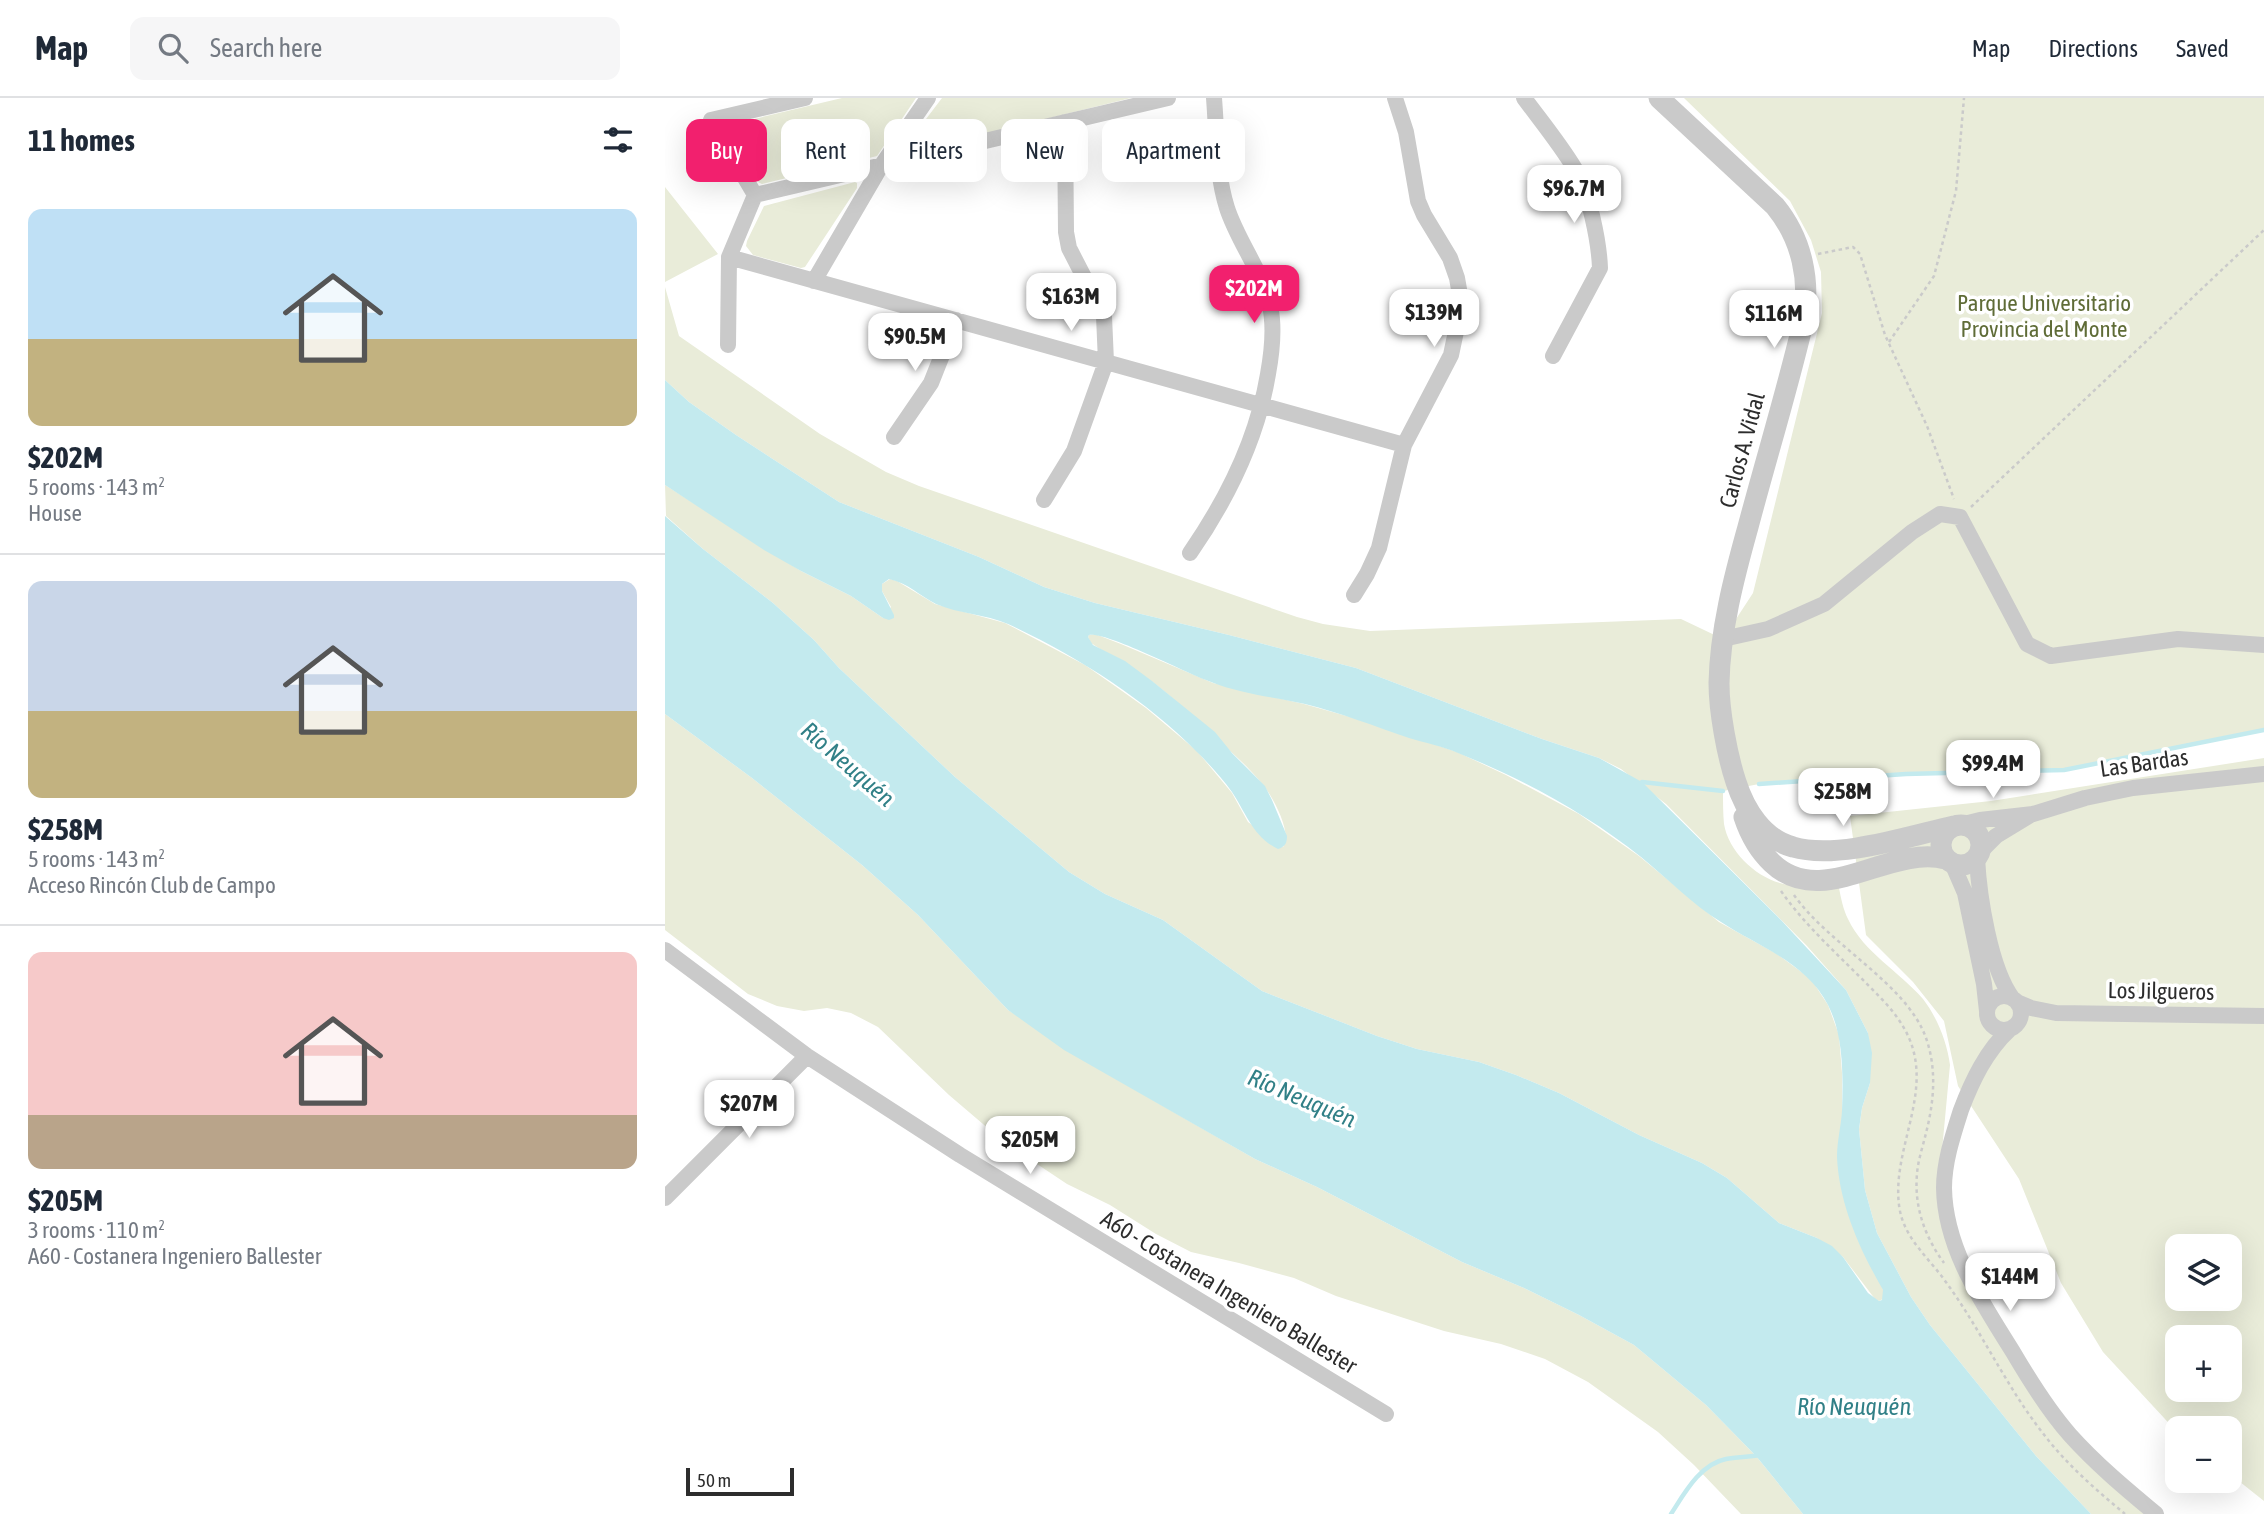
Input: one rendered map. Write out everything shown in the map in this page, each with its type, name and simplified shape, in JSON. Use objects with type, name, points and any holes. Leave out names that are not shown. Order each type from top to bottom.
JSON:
[{"type":"street","points":[[754,195],[711,120],[805,98]]},
{"type":"street","points":[[814,281],[881,166],[928,98]]},
{"type":"street","points":[[1078,119],[1168,98]]},
{"type":"street","points":[[1190,553],[1229,491],[1247,450],[1263,406],[1271,359],[1270,305],[1228,211],[1219,178],[1214,98]]},
{"type":"street","points":[[1354,595],[1379,548],[1404,445],[1451,355],[1457,334],[1460,295],[1457,278],[1450,258],[1418,201],[1406,132],[1395,98]]},
{"type":"street","points":[[1524,98],[1576,170],[1584,188],[1600,254],[1600,268],[1553,356]]},
{"type":"street","name":"Carlos A. Vidal","points":[[1659,98],[1769,199],[1792,230],[1801,256],[1806,295],[1803,323],[1737,568],[1723,639],[1720,695],[1738,788]]},
{"type":"street","points":[[754,195],[1001,137]]},
{"type":"street","points":[[1044,500],[1075,451],[1105,362],[1104,316],[1069,248],[1066,232],[1066,182]]},
{"type":"street","points":[[728,345],[729,257],[754,195]]},
{"type":"street","points":[[729,257],[1404,445]]},
{"type":"street","points":[[894,437],[931,383],[955,320]]},
{"type":"street","points":[[1723,639],[1768,629],[1824,604],[1912,532],[1940,514],[1960,517],[2027,644],[2051,656],[2178,639],[2264,645]]},
{"type":"street","name":"Las Bardas","points":[[1957,825],[2033,814],[2085,798],[2133,788],[2264,774]]},
{"type":"street","points":[[1738,788],[1748,810],[1765,831],[1787,845],[1805,850],[1849,849],[1957,825],[1973,828],[1977,832],[1981,838],[1978,855],[1980,894],[1997,971],[2021,1011],[2021,1017],[1995,1044],[1976,1075]]},
{"type":"street","name":"Las Bardas","points":[[1738,788],[1744,817],[1756,844],[1778,868],[1798,878],[1819,880],[1912,857],[1927,856],[1965,865],[1996,836],[2033,814]]},
{"type":"street","points":[[1957,825],[1948,829],[1942,840],[1943,853],[1965,892],[1988,1016],[1997,1029],[2013,1028]]},
{"type":"street","name":"A60 - Costanera Ingeniero Ballester","points":[[665,950],[807,1056],[995,1176],[1386,1414]]},
{"type":"street","points":[[2015,1000],[2002,996],[1992,1001],[1986,1041],[1976,1075],[1955,1127],[1945,1169],[1944,1188],[1951,1231],[1979,1298],[2036,1391],[2085,1452],[2156,1514]]},
{"type":"street","name":"Los Jilgueros","points":[[2015,1000],[2056,1013],[2264,1016]]},
{"type":"street","name":"Los Jilgueros","points":[[2013,1028],[2037,1017],[2056,1013]]},
{"type":"street","points":[[665,1198],[807,1056]]},
{"type":"path","points":[[1889,342],[1934,275],[1956,191],[1964,98]]},
{"type":"path","points":[[1801,256],[1853,247],[1860,254],[1889,342],[1927,426],[1960,517],[2264,230]]},
{"type":"green space","points":[[842,98],[916,98],[902,119],[884,119],[884,146],[877,156],[870,158],[870,119],[781,119],[781,179],[762,184],[758,182],[767,182],[767,119],[754,119]]},
{"type":"green space","points":[[942,98],[1131,98],[1045,119],[1001,119],[1001,130],[987,133],[987,119],[926,119]]},
{"type":"green space","name":"Parque Universitario Provincia del Monte","points":[[1684,98],[2264,98],[2264,730],[2064,770],[1906,774],[1759,784],[1723,791],[1727,835],[1732,846],[1747,864],[1767,878],[1789,885],[1839,888],[1848,919],[1863,942],[1914,989],[1933,1014],[1944,1039],[1950,1065],[1938,1193],[2025,1385],[2144,1514],[2091,1514],[2036,1456],[1930,1325],[1911,1297],[1877,1233],[1865,1190],[1859,1129],[1870,1083],[1868,1033],[1846,990],[1807,946],[1666,804],[1621,769],[1599,758],[1356,668],[1095,603],[1044,587],[979,557],[839,502],[736,435],[689,402],[665,380],[665,287],[679,336],[820,434],[886,472],[919,486],[1297,617],[1370,631],[1681,619],[1723,639],[1753,593],[1822,313],[1821,272],[1811,240],[1790,201]]},
{"type":"green space","points":[[857,183],[857,188],[805,267],[801,268],[753,255],[746,246],[764,206]]},
{"type":"green space","points":[[665,187],[718,254],[665,282]]},
{"type":"green space","points":[[665,485],[801,571],[851,596],[883,618],[891,607],[882,591],[882,584],[890,579],[935,604],[1005,623],[1085,665],[1146,708],[1197,751],[1232,793],[1248,822],[1283,847],[1286,834],[1281,816],[1252,772],[1169,696],[1091,643],[1089,635],[1095,634],[1121,644],[1213,683],[1368,722],[1457,752],[1579,814],[1639,856],[1719,922],[1777,954],[1811,979],[1828,1005],[1839,1035],[1842,1112],[1883,1299],[1875,1299],[1843,1257],[1817,1238],[1779,1223],[1727,1178],[1702,1163],[1639,1135],[1559,1093],[1516,1075],[1479,1062],[1417,1049],[1377,1036],[1262,991],[1163,920],[1105,894],[1069,872],[955,777],[773,603],[703,549],[666,516]]},
{"type":"green space","points":[[665,714],[752,778],[862,865],[918,915],[1008,1010],[1132,1088],[1255,1159],[1317,1187],[1462,1262],[1524,1288],[1634,1345],[1706,1405],[1756,1456],[1803,1514],[1741,1514],[1658,1432],[1588,1382],[1545,1359],[1501,1344],[1444,1331],[1336,1296],[1294,1278],[1191,1252],[1110,1205],[1067,1184],[1031,1160],[949,1095],[878,1027],[851,1013],[827,1008],[804,1011],[777,1006],[748,994],[665,930]]},
{"type":"green space","points":[[2264,758],[2264,1501],[2242,1484],[2242,1416],[2165,1416],[2165,1419],[2103,1352],[2061,1283],[2019,1179],[1958,1086],[1944,1021],[1913,982],[1866,935],[1850,816],[1991,801]]},
{"type":"water","name":"Río Neuquén","points":[[665,380],[689,402],[736,435],[839,502],[979,557],[1044,587],[1095,603],[1356,668],[1599,758],[1642,782],[1781,920],[1846,990],[1868,1033],[1872,1053],[1870,1083],[1859,1129],[1865,1190],[1877,1233],[1911,1297],[1930,1325],[2036,1456],[2091,1514],[1803,1514],[1756,1456],[1706,1405],[1634,1345],[1524,1288],[1462,1262],[1317,1187],[1255,1159],[1064,1050],[1008,1010],[918,915],[862,865],[752,778],[665,714],[665,516],[773,603],[955,777],[1069,872],[1105,894],[1163,920],[1262,991],[1377,1036],[1417,1049],[1479,1062],[1516,1075],[1559,1093],[1639,1135],[1702,1163],[1727,1178],[1779,1223],[1832,1246],[1868,1293],[1879,1301],[1882,1300],[1883,1290],[1866,1259],[1846,1209],[1839,1175],[1837,1151],[1842,1084],[1837,1030],[1819,990],[1794,966],[1690,900],[1641,857],[1599,826],[1506,774],[1452,751],[1332,711],[1222,686],[1113,640],[1089,635],[1093,645],[1125,661],[1215,732],[1265,786],[1287,836],[1285,844],[1278,849],[1262,838],[1224,782],[1177,733],[1132,696],[1084,664],[1008,624],[936,604],[902,583],[889,579],[882,584],[882,591],[894,618],[883,618],[851,596],[764,550],[665,485]]},
{"type":"waterway","points":[[1759,784],[1906,774],[2064,770],[2264,730]]},
{"type":"waterway","points":[[1642,782],[1723,791]]},
{"type":"waterway","points":[[1671,1514],[1694,1481],[1708,1467],[1726,1459],[1760,1455]]}]
